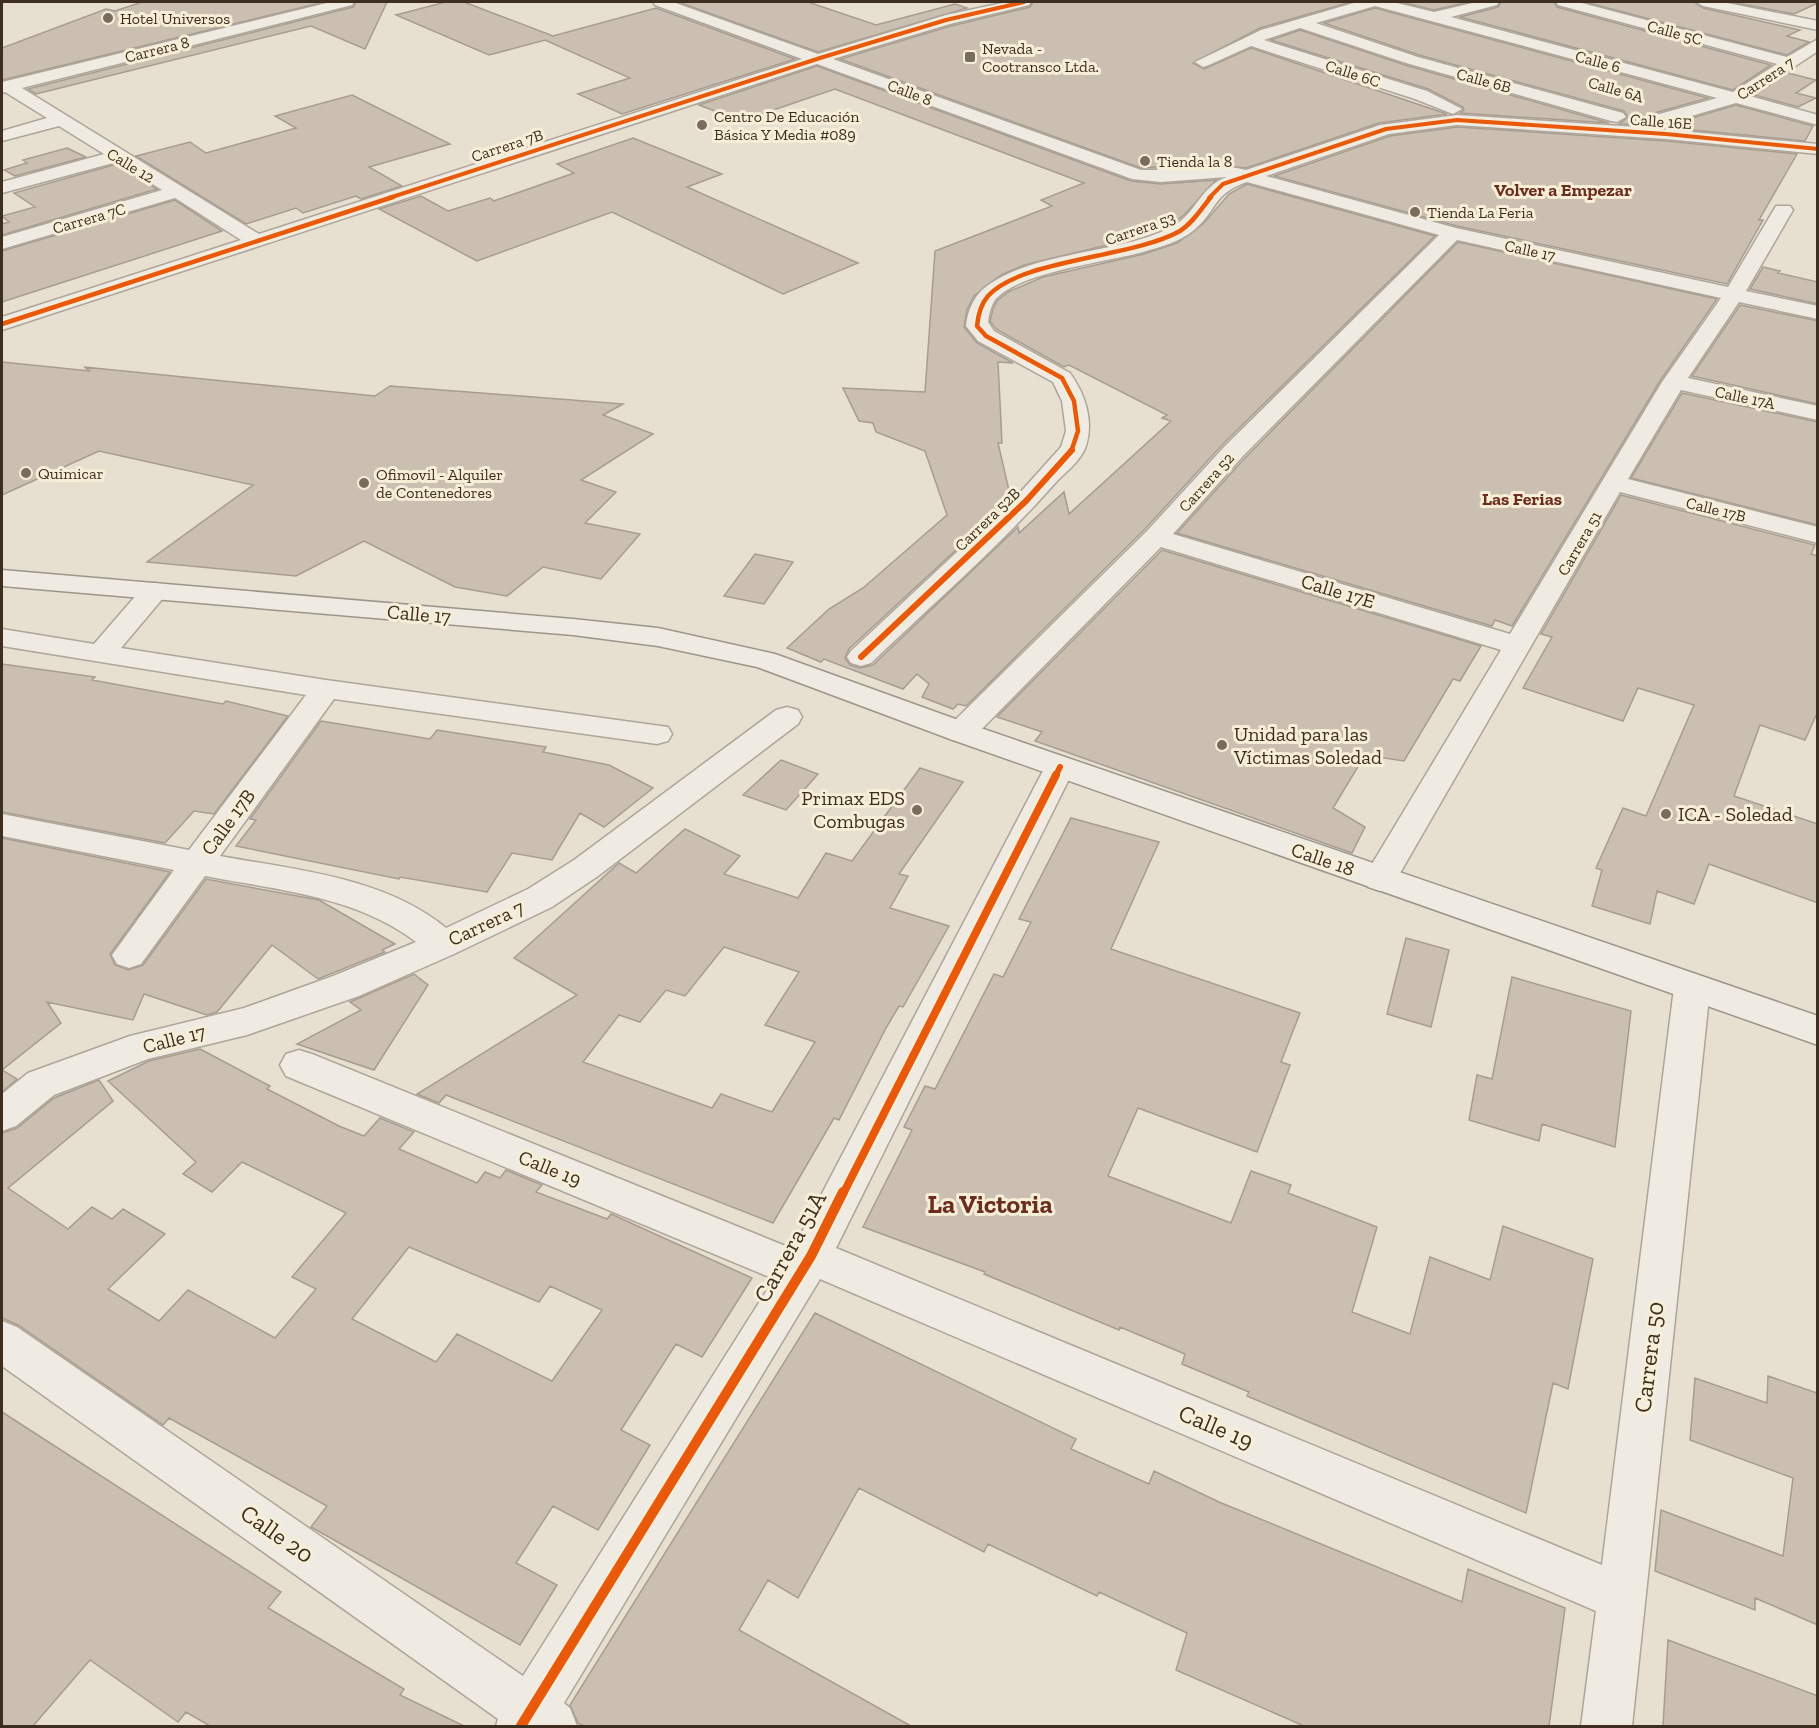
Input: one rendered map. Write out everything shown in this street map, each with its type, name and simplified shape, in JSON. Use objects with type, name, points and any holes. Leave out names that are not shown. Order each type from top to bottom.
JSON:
[{"type":"street","name":"Carrera 8","points":[[4,87],[347,2]]},
{"type":"street","name":"Calle 8","points":[[660,2],[1139,175],[1161,177],[1214,170],[1245,177]]},
{"type":"street","name":"Carrera 7B","points":[[2,324],[820,58],[946,20],[1024,2]]},
{"type":"street","points":[[1203,62],[1251,41],[1371,2]]},
{"type":"street","name":"Calle 6","points":[[1378,2],[1818,120]]},
{"type":"street","points":[[1434,17],[1492,2]]},
{"type":"street","name":"Calle 5C","points":[[1563,2],[1788,62]]},
{"type":"street","points":[[1703,2],[1818,26]]},
{"type":"street","name":"Calle 6B","points":[[1303,24],[1412,60],[1666,134]]},
{"type":"street","name":"Calle 6C","points":[[1251,41],[1421,95],[1437,103],[1461,99],[1497,83]]},
{"type":"street","name":"Carrera 7","points":[[1641,125],[1736,98],[1788,62],[1818,45]]},
{"type":"street","points":[[1549,62],[1571,54]]},
{"type":"street","points":[[1497,83],[1518,75]]},
{"type":"street","name":"Calle 12","points":[[4,87],[257,241]]},
{"type":"street","name":"Calle 6A","points":[[1660,102],[1693,112]]},
{"type":"street","points":[[2,136],[60,120]]},
{"type":"street","name":"Carrera 53","points":[[1062,378],[986,336],[977,326],[977,317],[989,294],[1016,280],[1063,264],[1130,250],[1178,232],[1191,224],[1213,192],[1223,184],[1386,129],[1457,120],[1518,123]]},
{"type":"street","name":"Calle 16E","points":[[1518,123],[1810,148]]},
{"type":"street","points":[[2,188],[117,156]]},
{"type":"street","name":"Calle 17","points":[[1245,177],[1454,233],[1818,313]]},
{"type":"street","name":"Carrera 7C","points":[[2,243],[176,192]]},
{"type":"street","name":"Carrera 51","points":[[1380,879],[1673,382],[1734,294],[1783,210]]},
{"type":"street","name":"Carrera 52","points":[[961,732],[1156,537],[1234,451],[1454,233]]},
{"type":"street","name":"Carrera 52B","points":[[861,657],[1026,501],[1073,448],[1078,431],[1075,409],[1062,378]]},
{"type":"street","name":"Calle 17A","points":[[1673,382],[1818,413]]},
{"type":"street","name":"Calle 17B","points":[[1614,483],[1818,535]]},
{"type":"street","name":"Calle 17E","points":[[1156,537],[1519,646]]},
{"type":"street","name":"Calle 17","points":[[2,578],[573,627],[648,636],[765,660],[840,688]]},
{"type":"street","points":[[102,652],[155,591]]},
{"type":"street","points":[[2,638],[326,689],[657,734]]},
{"type":"street","name":"Calle 18","points":[[840,688],[1818,1031]]},
{"type":"street","name":"Calle 17B","points":[[129,955],[326,689]]},
{"type":"street","name":"Carrera 7","points":[[2,825],[343,891],[400,914],[442,945],[540,898],[586,868],[787,717]]},
{"type":"street","name":"Carrera 51A","points":[[534,1721],[806,1264],[1060,767]]},
{"type":"street","name":"Calle 17","points":[[2,1115],[40,1084],[143,1046],[247,1022],[346,986],[442,945]]},
{"type":"street","name":"Carrera 50","points":[[1607,1726],[1692,988]]},
{"type":"street","name":"Calle 19","points":[[300,1065],[806,1264],[1621,1597]]},
{"type":"street","name":"Calle 20","points":[[2,1341],[534,1721]]},
{"type":"building","points":[[142,2],[324,2],[2,80],[2,48],[106,9],[115,11]]},
{"type":"building","points":[[356,2],[387,2],[365,49],[311,26],[36,94],[28,89],[353,7]]},
{"type":"building","points":[[446,2],[464,2],[553,36],[656,8],[795,59],[622,114],[578,94],[630,78],[545,40],[489,55],[396,15]]},
{"type":"building","points":[[678,2],[808,2],[876,25],[955,4],[967,8],[818,52]]},
{"type":"building","points":[[1033,2],[1351,2],[1260,28],[1193,63],[1204,69],[1251,48],[1447,114],[1379,123],[1246,168],[1207,164],[1141,168],[840,59],[951,26],[1030,7]]},
{"type":"building","points":[[1400,2],[1469,2],[1434,10]]},
{"type":"building","points":[[1501,2],[1554,2],[1557,7],[1771,65],[1733,90],[1460,17],[1498,7]]},
{"type":"building","points":[[1585,2],[1694,2],[1703,8],[1800,30],[1787,36],[1809,42],[1787,55]]},
{"type":"building","points":[[1731,2],[1818,2],[1818,3],[1794,14]]},
{"type":"building","points":[[1375,8],[1708,98],[1637,118],[1633,124],[1619,124],[1628,117],[1624,111],[1419,55],[1324,23]]},
{"type":"building","points":[[1300,30],[1405,65],[1609,123],[1460,113],[1464,110],[1463,107],[1428,89],[1271,40]]},
{"type":"building","points":[[817,66],[1131,181],[1161,184],[1216,180],[1184,215],[1169,226],[1124,241],[1024,265],[1001,275],[974,296],[967,310],[964,327],[977,343],[1013,363],[998,362],[1002,443],[998,443],[1011,499],[849,649],[845,658],[850,665],[860,668],[873,665],[1018,527],[1019,533],[1064,492],[1069,514],[1171,421],[1162,418],[1167,415],[1069,365],[1064,367],[996,329],[990,321],[993,309],[997,301],[1008,292],[1043,277],[1144,254],[1177,243],[1203,224],[1229,194],[1247,184],[1435,236],[1223,444],[1145,529],[966,706],[958,704],[953,709],[922,697],[929,684],[917,674],[903,689],[824,659],[821,662],[787,648],[829,609],[863,588],[947,515],[925,451],[876,432],[873,423],[859,421],[843,388],[925,392],[935,251],[1052,206],[1041,200],[1084,183],[835,89],[741,121],[699,105]]},
{"type":"building","points":[[1788,73],[1816,80],[1796,93],[1816,98],[1798,107],[1755,95]]},
{"type":"building","points":[[352,95],[450,144],[369,167],[402,186],[361,199],[356,196],[303,213],[296,208],[246,224],[136,156],[190,142],[206,153],[296,128],[275,116]]},
{"type":"building","points":[[1736,105],[1813,126],[1805,141],[1662,127]]},
{"type":"building","points":[[1457,127],[1666,141],[1797,154],[1759,220],[1763,220],[1727,284],[1457,226],[1274,176],[1390,136]]},
{"type":"building","points":[[633,138],[722,174],[687,187],[858,263],[783,294],[612,212],[477,261],[379,209],[421,196],[448,211],[490,198],[494,201],[574,173],[557,164]]},
{"type":"building","points":[[67,148],[86,157],[15,176],[4,170],[27,163],[23,160]]},
{"type":"building","points":[[117,164],[157,189],[2,235],[2,224],[9,222],[2,216],[35,207],[14,193]]},
{"type":"building","points":[[175,200],[222,231],[2,302],[2,251]]},
{"type":"building","points":[[1458,242],[1717,299],[1660,381],[1512,626],[1495,620],[1492,626],[1177,533],[1245,458]]},
{"type":"building","points":[[1763,267],[1780,271],[1778,273],[1818,282],[1818,304],[1750,289]]},
{"type":"building","points":[[1740,305],[1818,321],[1818,404],[1692,376]]},
{"type":"building","points":[[2,362],[90,371],[84,367],[375,396],[390,386],[623,404],[603,415],[653,434],[581,480],[616,492],[585,523],[640,534],[601,579],[543,567],[507,596],[455,587],[364,541],[296,576],[147,562],[253,485],[99,451],[2,495]]},
{"type":"building","points":[[1682,393],[1818,422],[1818,525],[1631,478]]},
{"type":"building","points":[[1621,495],[1815,545],[1811,554],[1818,556],[1818,711],[1805,740],[1760,725],[1734,796],[1818,824],[1818,903],[1709,864],[1694,904],[1657,891],[1650,924],[1592,906],[1602,870],[1596,868],[1623,808],[1646,816],[1694,705],[1638,688],[1623,721],[1523,688],[1552,637],[1541,634]]},
{"type":"building","points":[[1162,550],[1481,646],[1460,681],[1453,679],[1404,761],[1365,755],[1333,808],[1365,827],[1352,853],[1035,741],[1042,732],[997,717]]},
{"type":"building","points":[[755,554],[793,562],[764,604],[724,596]]},
{"type":"building","points":[[2,664],[95,677],[92,680],[223,704],[226,701],[288,716],[214,814],[194,811],[165,843],[2,812]]},
{"type":"building","points":[[321,721],[430,739],[437,730],[546,747],[543,752],[609,765],[653,788],[604,827],[580,813],[552,860],[512,853],[487,892],[400,877],[399,879],[236,846],[256,820],[250,819]]},
{"type":"building","points":[[781,760],[818,774],[786,810],[743,795]]},
{"type":"building","points":[[920,768],[963,782],[899,874],[908,876],[890,908],[949,926],[903,1007],[899,1006],[886,1028],[839,1120],[834,1118],[773,1223],[446,1095],[439,1103],[417,1094],[577,995],[514,958],[619,863],[636,873],[685,829],[740,856],[724,874],[798,898],[826,853],[852,861]],"holes":[[[724,947],[799,972],[765,1025],[815,1042],[772,1112],[721,1094],[712,1108],[583,1062],[619,1015],[640,1022],[666,990],[685,996]]]},
{"type":"building","points":[[1071,818],[1159,842],[1111,949],[1300,1013],[1281,1062],[1290,1065],[1257,1152],[1138,1108],[1108,1176],[1231,1223],[1251,1171],[1291,1185],[1288,1193],[1377,1227],[1352,1312],[1410,1334],[1430,1257],[1490,1280],[1503,1226],[1593,1259],[1568,1389],[1553,1383],[1526,1513],[1247,1396],[1249,1392],[1182,1364],[1185,1354],[1120,1327],[1119,1330],[984,1274],[985,1272],[863,1227],[912,1130],[904,1127],[925,1086],[935,1089],[994,974],[1003,977],[1031,922],[1019,919]]},
{"type":"building","points":[[2,838],[170,872],[110,954],[115,965],[128,970],[143,965],[206,879],[319,900],[395,944],[382,950],[385,952],[318,979],[272,945],[217,1012],[207,1015],[144,994],[133,1020],[47,1002],[61,1023],[2,1070]]},
{"type":"building","points":[[1406,938],[1449,950],[1431,1027],[1387,1014]]},
{"type":"building","points":[[414,974],[428,985],[374,1070],[297,1044],[361,1010],[350,1002]]},
{"type":"building","points":[[1512,977],[1631,1011],[1615,1147],[1542,1124],[1539,1141],[1469,1120],[1477,1075],[1492,1079]]},
{"type":"building","points":[[200,1049],[270,1086],[267,1089],[339,1126],[364,1136],[380,1118],[414,1132],[399,1149],[477,1183],[485,1172],[500,1178],[506,1170],[542,1185],[536,1192],[607,1219],[611,1214],[752,1278],[702,1357],[676,1344],[621,1430],[650,1445],[598,1530],[553,1506],[516,1563],[557,1585],[520,1645],[311,1527],[327,1506],[169,1418],[163,1425],[18,1325],[2,1318],[2,1133],[17,1128],[54,1098],[99,1080],[113,1101],[8,1188],[68,1229],[92,1207],[112,1219],[123,1209],[165,1234],[108,1289],[159,1321],[188,1290],[275,1338],[316,1289],[292,1277],[346,1213],[242,1162],[212,1192],[183,1174],[196,1162],[108,1081],[149,1061]],"holes":[[[409,1247],[539,1302],[550,1286],[602,1310],[552,1381],[457,1334],[436,1362],[352,1319]]]},
{"type":"building","points":[[2,1070],[17,1079],[2,1092]]},
{"type":"building","points":[[815,1313],[1076,1439],[1071,1449],[1149,1484],[1154,1471],[1219,1502],[1462,1602],[1468,1569],[1565,1608],[1549,1726],[1304,1726],[1176,1670],[1187,1633],[1099,1592],[1097,1596],[988,1544],[984,1552],[859,1488],[798,1598],[768,1580],[739,1630],[911,1726],[584,1726],[578,1723],[570,1705]]},
{"type":"building","points":[[1768,1376],[1817,1393],[1818,1625],[1755,1598],[1755,1610],[1655,1571],[1661,1510],[1783,1556],[1793,1478],[1690,1440],[1695,1378],[1767,1403]]},
{"type":"building","points":[[2,1412],[281,1592],[268,1608],[404,1689],[400,1695],[464,1726],[210,1726],[186,1712],[178,1722],[90,1660],[33,1726],[2,1726]]},
{"type":"building","points":[[1668,1640],[1818,1696],[1818,1726],[1663,1726]]},
{"type":"cycle path","points":[[2,324],[820,58],[946,20],[1024,2]]},
{"type":"cycle path","points":[[861,657],[1026,501],[1073,449],[1078,431],[1074,401],[1062,378],[986,336],[977,326],[985,299],[1011,281],[1058,265],[1158,241],[1187,226],[1223,184],[1386,129],[1457,120],[1666,134],[1818,149]]},
{"type":"cycle path","points":[[521,1726],[811,1256],[1060,767]]},
{"type":"place","name":"Hotel Universos","points":[[108,18]]},
{"type":"place","name":"Nevada - Cootransco Ltda.","points":[[970,57]]},
{"type":"place","name":"Centro De Educación Básica Y Media #089","points":[[702,125]]},
{"type":"place","name":"Tienda la 8","points":[[1145,161]]},
{"type":"place","name":"Tienda La Feria","points":[[1415,212]]},
{"type":"place","name":"Quimicar","points":[[26,473]]},
{"type":"place","name":"Ofimovil - Alquiler de Contenedores","points":[[364,483]]},
{"type":"place","name":"Unidad para las Víctimas Soledad","points":[[1222,745]]},
{"type":"place","name":"Primax EDS Combugas","points":[[917,810]]},
{"type":"place","name":"ICA - Soledad","points":[[1666,814]]},
{"type":"district","name":"Volver a Empezar","points":[[1563,190]]},
{"type":"district","name":"Las Ferias","points":[[1522,499]]},
{"type":"district","name":"La Victoria","points":[[990,1204]]}]
